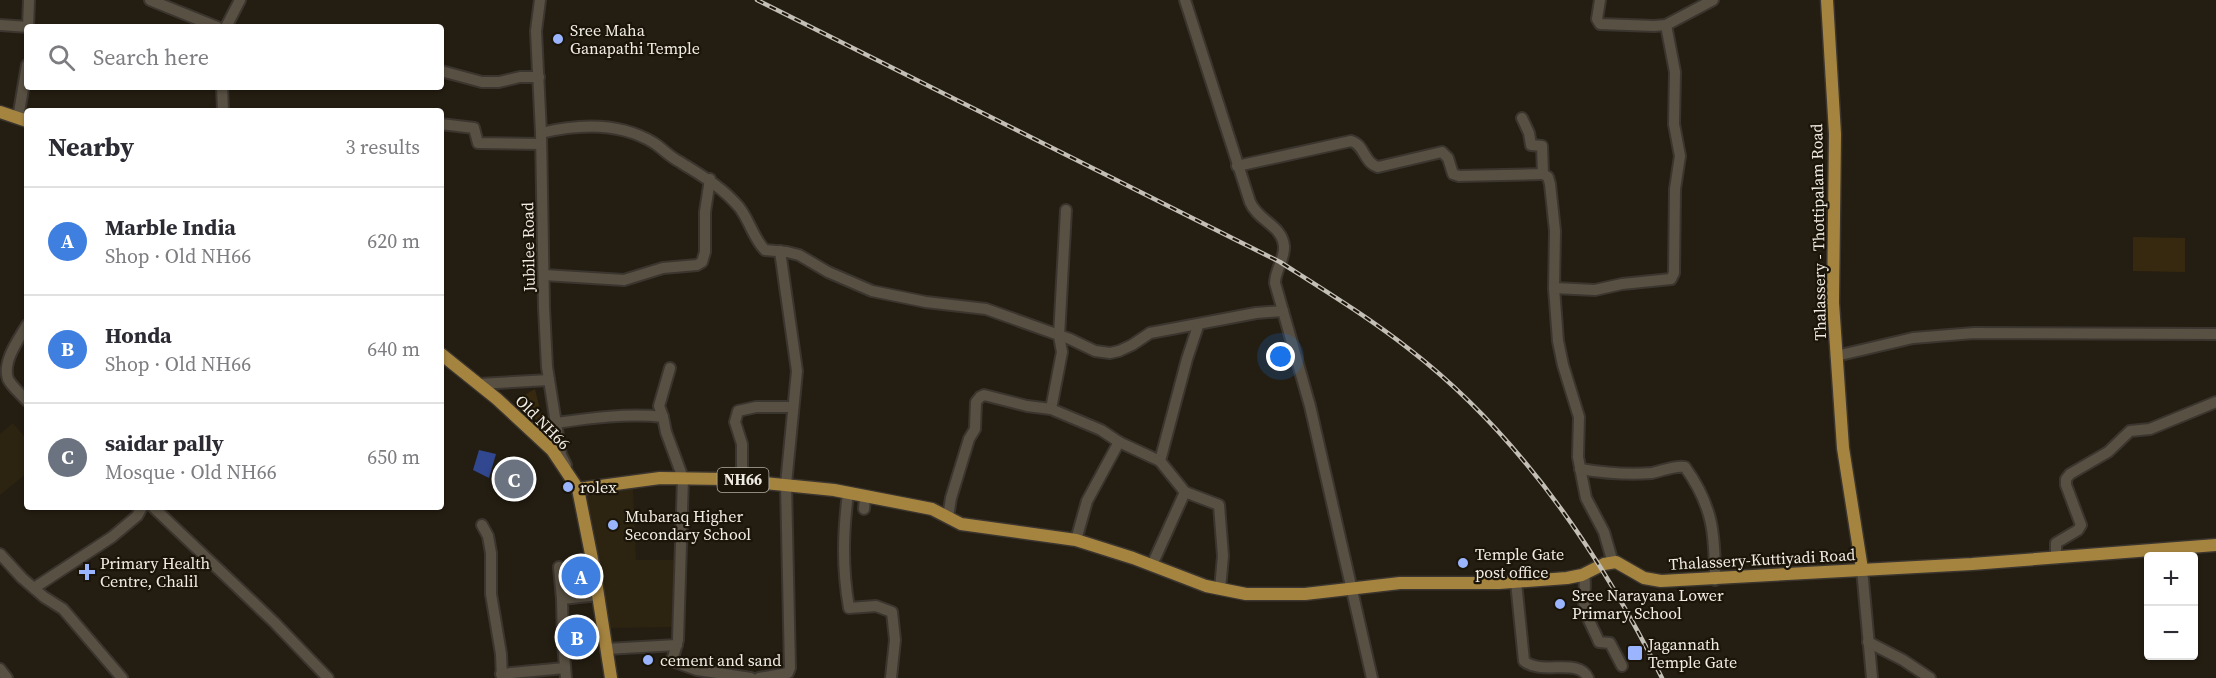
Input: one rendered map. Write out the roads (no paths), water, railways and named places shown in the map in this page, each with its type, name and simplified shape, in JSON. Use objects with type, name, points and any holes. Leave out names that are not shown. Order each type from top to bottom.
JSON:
[{"type":"main road","name":"Thalassery - Thottipalam Road","points":[[1827,0],[1834,134],[1833,303],[1836,356],[1843,448],[1862,569]]},
{"type":"main road","points":[[0,112],[22,119]]},
{"type":"main road","name":"Old NH66","points":[[444,356],[479,384],[552,450],[578,489],[598,595],[610,678]]},
{"type":"main road","name":"NH66","points":[[578,489],[660,478],[742,480],[848,493],[864,503],[932,509],[948,517]]},
{"type":"main road","points":[[948,517],[961,524],[1076,540],[1220,589],[1267,595],[1352,590],[1400,583],[1516,582],[1567,578],[1612,563]]},
{"type":"main road","name":"Thalassery-Kuttiyadi Road","points":[[1612,563],[1621,564],[1644,578],[1656,581],[1715,580],[2056,558],[2216,545]]},
{"type":"street","points":[[28,24],[29,0]]},
{"type":"street","points":[[150,0],[210,24]]},
{"type":"street","points":[[228,24],[240,0]]},
{"type":"street","name":"Jubilee Road","points":[[540,0],[536,31],[541,138],[544,308],[549,380],[561,455],[578,489]]},
{"type":"street","points":[[1185,0],[1252,208],[1262,220],[1280,232],[1284,249],[1275,275],[1275,283],[1310,406],[1372,678]]},
{"type":"street","points":[[1600,0],[1597,19],[1603,25],[1654,26],[1666,25],[1713,0]]},
{"type":"street","points":[[1554,288],[1595,290],[1622,284],[1671,279],[1674,273],[1675,189],[1680,156],[1674,124],[1675,72],[1666,25]]},
{"type":"street","points":[[0,26],[24,27]]},
{"type":"street","points":[[444,72],[482,82],[499,82],[520,76],[539,77]]},
{"type":"street","points":[[22,119],[25,90]]},
{"type":"street","points":[[222,90],[222,108]]},
{"type":"street","points":[[1522,117],[1531,145],[1542,146],[1543,174]]},
{"type":"street","points":[[444,124],[474,128],[478,143],[541,138],[568,127],[617,128],[636,134],[654,143],[678,162],[710,179],[725,191],[749,219],[760,245],[765,250],[799,255],[828,272],[872,291],[926,302],[986,309],[1095,351],[1110,352],[1126,348],[1150,333],[1256,314],[1283,312]]},
{"type":"street","points":[[1237,166],[1351,141],[1361,148],[1371,165],[1378,166],[1442,152],[1446,155],[1453,174],[1456,175],[1543,174],[1548,177],[1556,231],[1554,288],[1556,320],[1563,365],[1579,417],[1578,457],[1586,498],[1604,532],[1612,563]]},
{"type":"street","points":[[544,275],[624,280],[663,268],[697,265],[702,262],[705,252],[705,212],[710,179]]},
{"type":"street","points":[[1051,409],[1062,352],[1059,336],[1066,210]]},
{"type":"street","points":[[759,678],[788,673],[790,668],[786,484],[797,371],[780,251]]},
{"type":"street","points":[[1160,461],[1198,326]]},
{"type":"street","points":[[24,331],[9,359],[7,373],[13,385],[24,398]]},
{"type":"street","points":[[1836,356],[1913,339],[1974,333],[2216,334]]},
{"type":"street","points":[[670,368],[659,406],[683,478],[680,610],[677,645],[672,661],[697,670],[751,678]]},
{"type":"street","points":[[479,384],[549,380]]},
{"type":"street","points":[[948,517],[951,498],[969,439],[975,429],[976,402],[980,397],[984,395],[1027,406],[1051,409],[1101,430],[1119,442],[1160,461],[1185,492],[1219,505],[1223,556],[1220,589]]},
{"type":"street","points":[[2056,558],[2056,543],[2078,530],[2081,525],[2066,485],[2066,479],[2070,474],[2108,452],[2130,431],[2150,429],[2216,402]]},
{"type":"street","points":[[742,480],[742,444],[735,422],[738,411],[756,407],[793,407]]},
{"type":"street","points":[[556,423],[599,418],[663,417]]},
{"type":"street","points":[[1076,540],[1086,501],[1119,442]]},
{"type":"street","points":[[1580,469],[1630,474],[1685,467],[1705,502],[1712,521],[1715,580]]},
{"type":"street","points":[[1152,565],[1185,492]]},
{"type":"street","points":[[848,493],[844,526],[843,574],[849,608],[876,606],[892,612],[895,639],[891,678]]},
{"type":"street","points":[[34,588],[112,537],[137,516],[140,510]]},
{"type":"street","points":[[156,510],[274,622],[328,678]]},
{"type":"street","points":[[482,525],[491,553],[491,594],[501,654],[502,676],[565,673],[559,567]]},
{"type":"street","points":[[0,554],[22,578],[44,597],[63,609],[122,678]]},
{"type":"street","points":[[1862,569],[1872,678]]},
{"type":"street","points":[[1584,574],[1586,587],[1584,601],[1587,617],[1599,642],[1610,643],[1622,666]]},
{"type":"street","points":[[1516,582],[1524,661],[1532,667],[1578,668],[1586,672],[1588,678]]},
{"type":"street","points":[[562,599],[598,595]]},
{"type":"street","points":[[1868,642],[1904,660],[1930,678]]},
{"type":"street","points":[[606,649],[677,645]]},
{"type":"street","points":[[1528,664],[1530,678]]},
{"type":"street","points":[[0,669],[7,678]]},
{"type":"water","points":[[479,450],[496,454],[489,478],[473,470]]},
{"type":"railway","points":[[757,0],[1280,262],[1393,337],[1449,382],[1486,419],[1554,499],[1612,587],[1662,678]]},
{"type":"place","name":"Sree Maha Ganapathi Temple","points":[[558,39]]},
{"type":"place","name":"saidar pally","points":[[514,479]]},
{"type":"place","name":"rolex","points":[[568,487]]},
{"type":"place","name":"Mubaraq Higher Secondary School","points":[[613,525]]},
{"type":"place","name":"Temple Gate post office","points":[[1463,563]]},
{"type":"place","name":"Primary Health Centre, Chalil","points":[[87,572]]},
{"type":"place","name":"Marble India","points":[[581,576]]},
{"type":"place","name":"Sree Narayana Lower Primary School","points":[[1560,604]]},
{"type":"place","name":"Honda","points":[[577,637]]},
{"type":"place","name":"Jagannath Temple Gate","points":[[1635,653]]},
{"type":"place","name":"cement and sand","points":[[648,660]]}]
